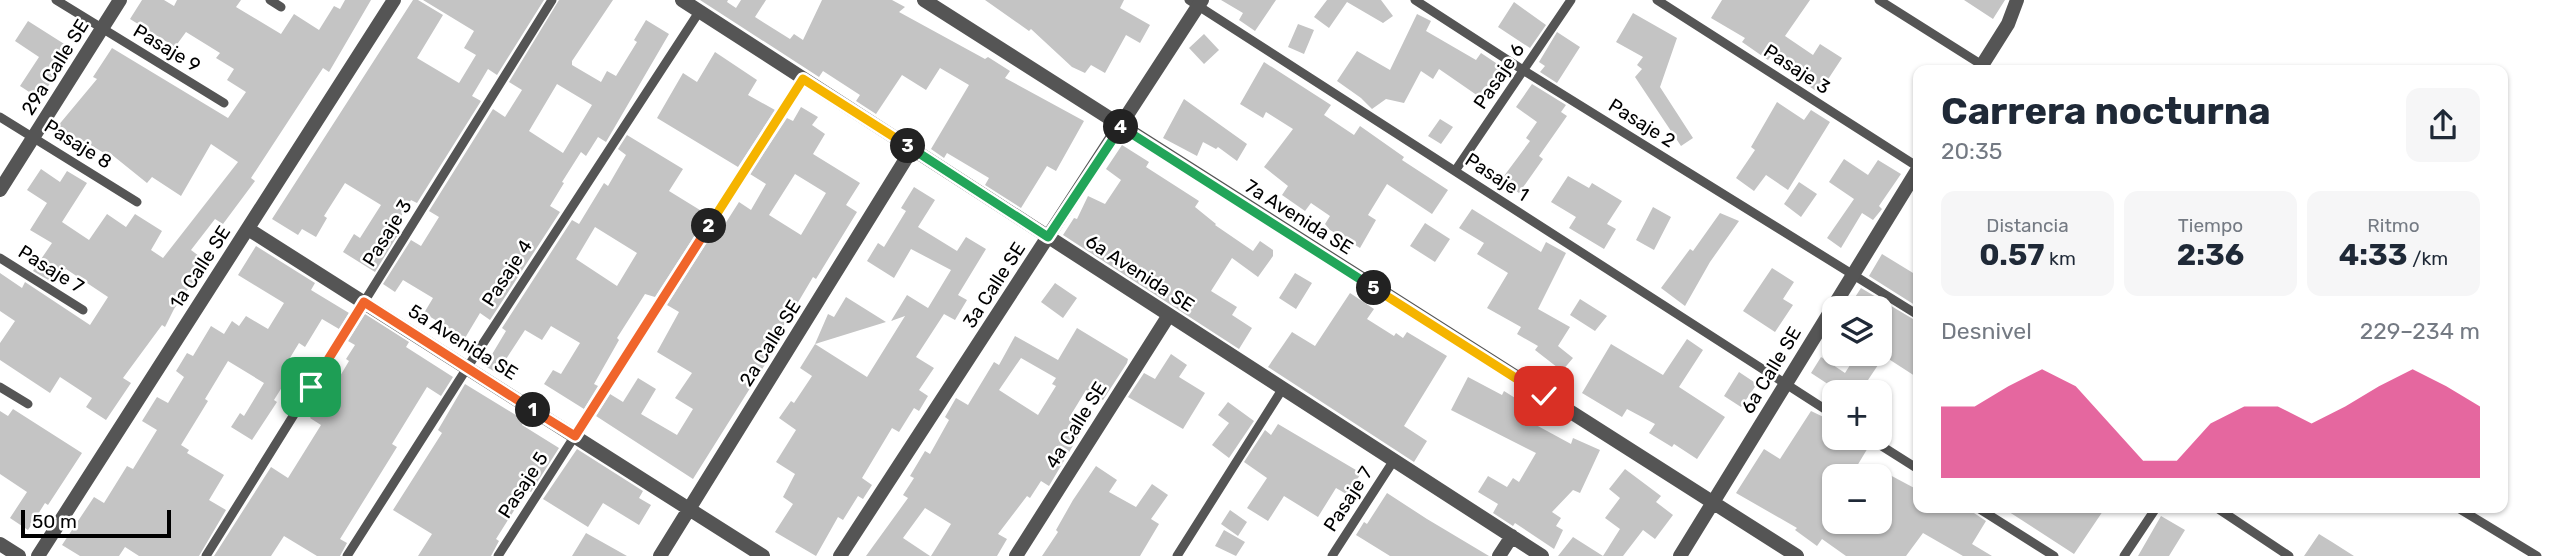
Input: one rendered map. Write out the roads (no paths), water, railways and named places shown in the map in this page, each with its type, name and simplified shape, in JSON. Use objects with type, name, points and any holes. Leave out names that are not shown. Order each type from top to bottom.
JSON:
[{"type":"street","name":"29a Calle SE","points":[[0,190],[120,0]]},
{"type":"street","name":"1a Calle SE","points":[[38,556],[394,0]]},
{"type":"street","name":"6a Avenida SE","points":[[681,0],[1542,556]]},
{"type":"street","name":"7a Avenida SE","points":[[924,0],[1797,556]]},
{"type":"street","points":[[1986,65],[2008,24],[2017,0]]},
{"type":"street","name":"3a Calle SE","points":[[840,556],[1120,126],[1196,2]]},
{"type":"street","name":"2a Calle SE","points":[[660,556],[912,149]]},
{"type":"street","name":"6a Calle SE","points":[[1680,556],[1913,176]]},
{"type":"street","name":"5a Avenida SE","points":[[248,229],[763,556]]},
{"type":"street","name":"4a Calle SE","points":[[1016,556],[1169,315]]},
{"type":"street","points":[[1499,556],[1512,536]]},
{"type":"street","points":[[0,544],[19,556]]},
{"type":"lane","name":"Pasaje 9","points":[[56,0],[224,103]]},
{"type":"lane","points":[[270,0],[281,6]]},
{"type":"lane","name":"Pasaje 3","points":[[206,556],[552,0]]},
{"type":"lane","name":"Pasaje 2","points":[[1415,0],[1853,274]]},
{"type":"lane","name":"Pasaje 6","points":[[1455,171],[1571,0]]},
{"type":"lane","name":"Pasaje 3","points":[[1657,0],[1913,165]]},
{"type":"lane","points":[[1879,0],[1979,65]]},
{"type":"lane","name":"Pasaje 1","points":[[1196,2],[1785,383]]},
{"type":"lane","name":"Pasaje 4","points":[[348,556],[699,12]]},
{"type":"lane","name":"Pasaje 5","points":[[499,556],[803,79]]},
{"type":"lane","name":"Pasaje 8","points":[[0,117],[137,202]]},
{"type":"lane","name":"Pasaje 7","points":[[0,258],[83,310]]},
{"type":"lane","points":[[1853,274],[1913,312]]},
{"type":"lane","points":[[1785,383],[1822,407]]},
{"type":"lane","points":[[0,387],[28,404]]},
{"type":"lane","points":[[1177,556],[1283,388]]},
{"type":"lane","points":[[1888,450],[1913,466]]},
{"type":"lane","name":"Pasaje 7","points":[[1332,556],[1394,460]]},
{"type":"lane","points":[[1986,513],[2054,556]]},
{"type":"lane","points":[[2124,556],[2153,513]]},
{"type":"lane","points":[[2224,513],[2289,556]]},
{"type":"lane","points":[[2466,513],[2537,556]]}]
